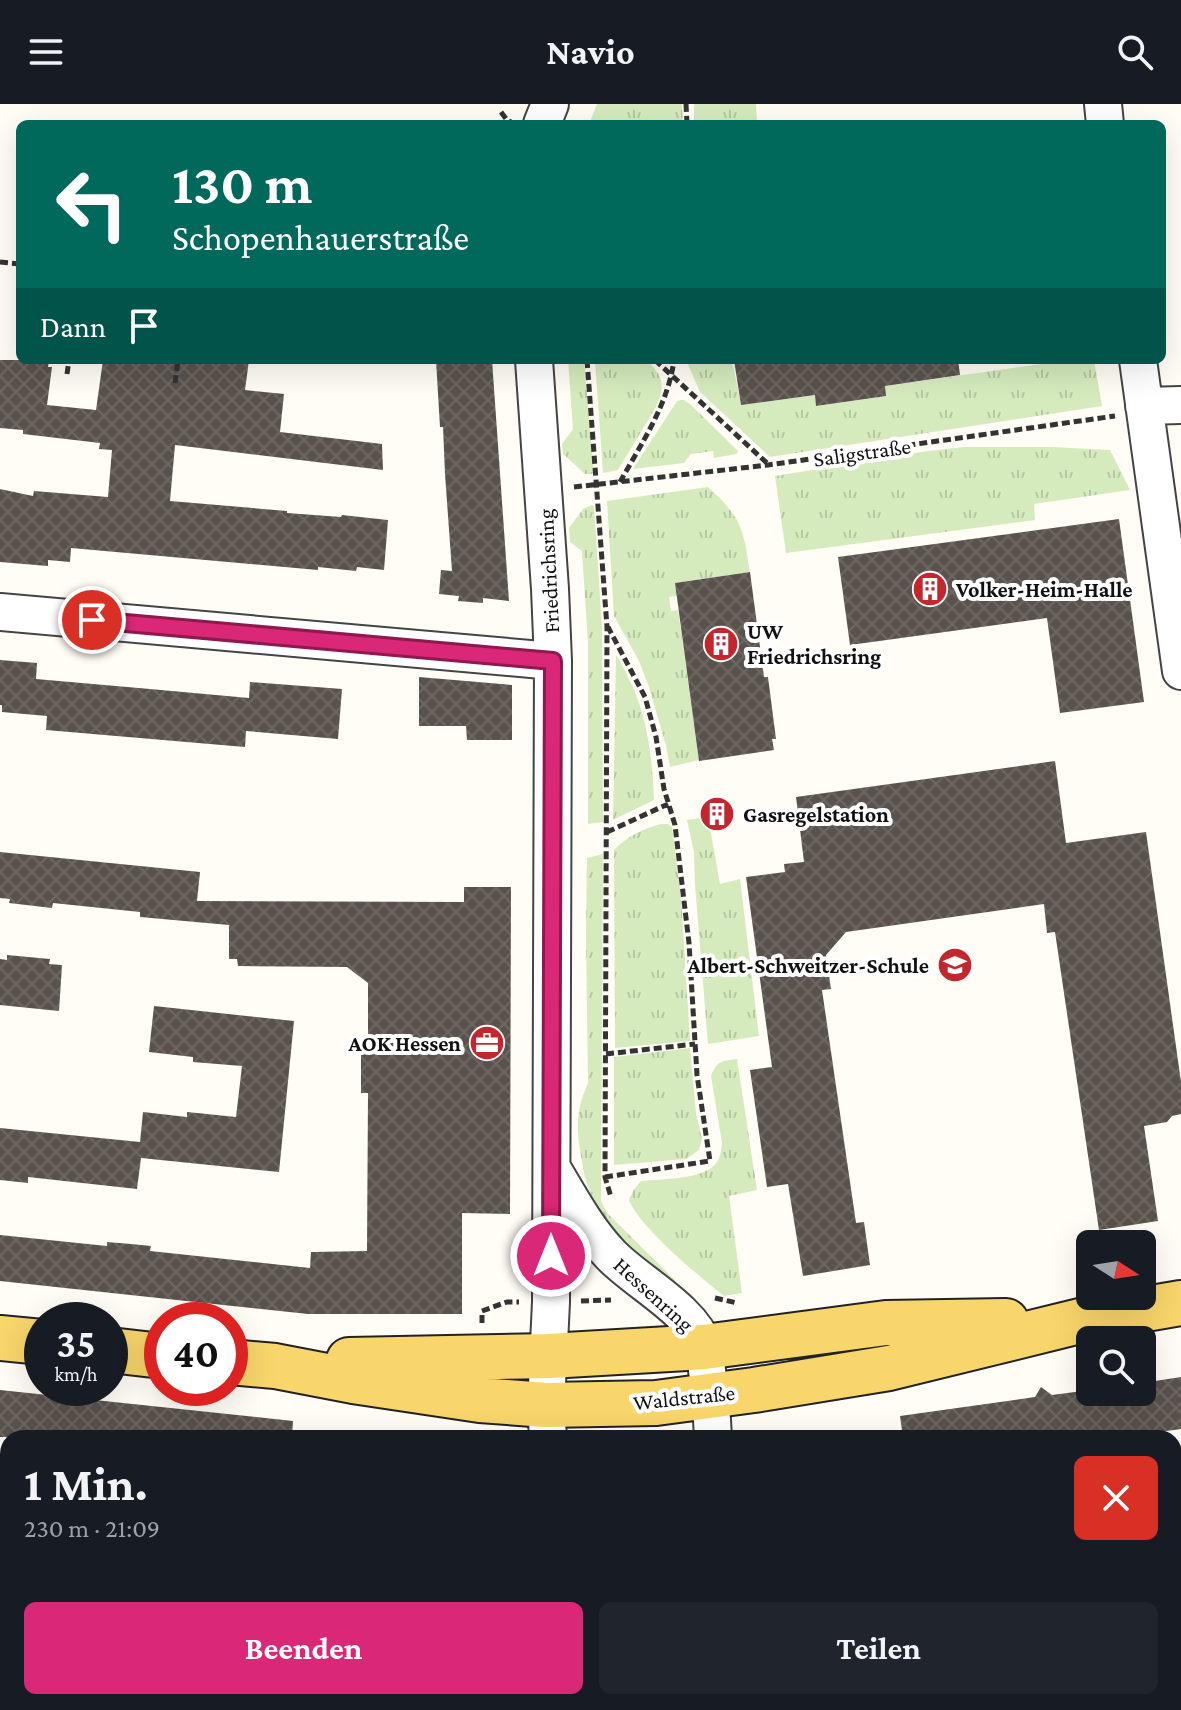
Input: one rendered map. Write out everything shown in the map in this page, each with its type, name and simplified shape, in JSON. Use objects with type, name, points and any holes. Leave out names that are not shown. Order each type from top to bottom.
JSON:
[{"type":"main road","name":"Waldstraße","points":[[248,1364],[480,1400],[547,1422],[656,1403],[712,1417],[889,1368],[1088,1319],[1181,1303]]},
{"type":"main road","name":"Waldstraße","points":[[275,1366],[366,1359],[549,1356],[704,1347],[886,1323],[1088,1319]]},
{"type":"main road","points":[[0,1338],[24,1340]]},
{"type":"street","name":"Friedrichsring","points":[[534,364],[553,661],[551,1302],[547,1422]]},
{"type":"street","points":[[1139,364],[1181,671]]},
{"type":"street","points":[[1144,406],[1181,405]]},
{"type":"street","points":[[0,612],[553,661]]},
{"type":"street","name":"Hessenring","points":[[551,1167],[601,1244],[664,1299],[699,1335],[704,1347],[712,1417]]},
{"type":"path","points":[[67,374],[68,364]]},
{"type":"path","points":[[175,383],[177,364]]},
{"type":"path","points":[[587,364],[607,627],[605,1177],[614,1207]]},
{"type":"path","points":[[659,364],[768,465]]},
{"type":"path","points":[[619,483],[657,415],[672,377],[674,364]]},
{"type":"path","name":"Saligstraße","points":[[542,479],[576,488],[598,486],[1125,415],[1144,406]]},
{"type":"path","points":[[605,1177],[710,1161],[697,1075],[689,943],[675,825],[645,697],[607,627]]},
{"type":"path","points":[[607,832],[668,804]]},
{"type":"path","points":[[606,1054],[695,1044]]},
{"type":"green space","points":[[597,104],[682,104],[683,120],[591,120]]},
{"type":"green space","points":[[694,104],[756,104],[757,120],[694,120]]},
{"type":"green space","points":[[568,364],[584,364],[592,474],[585,474],[563,454],[562,444],[573,429]]},
{"type":"green space","points":[[595,364],[651,364],[660,376],[662,387],[656,407],[618,470],[603,473]]},
{"type":"green space","points":[[688,364],[733,364],[741,405],[815,395],[817,406],[886,396],[885,386],[1042,364],[1095,364],[1102,406],[770,457],[700,392]]},
{"type":"green space","points":[[684,400],[738,451],[737,454],[714,458],[713,451],[691,454],[684,463],[633,469],[677,401]]},
{"type":"green space","points":[[964,447],[1110,450],[1130,490],[1034,504],[1035,520],[786,553],[775,476]]},
{"type":"green space","points":[[708,487],[728,507],[739,525],[750,572],[675,583],[677,596],[669,597],[671,611],[678,610],[699,760],[670,767],[649,687],[639,661],[614,616],[607,501]]},
{"type":"green space","points":[[592,505],[602,627],[603,822],[588,824],[588,643],[582,551],[570,542],[569,528],[583,509]]},
{"type":"green space","points":[[616,655],[635,692],[644,722],[654,800],[613,820]]},
{"type":"green space","points":[[708,817],[720,884],[740,879],[759,1036],[708,1044],[694,852],[687,820]]},
{"type":"green space","points":[[661,824],[672,827],[681,897],[690,1041],[615,1048],[614,850],[636,834]]},
{"type":"green space","points":[[603,854],[601,1201],[607,1213],[675,1280],[672,1284],[622,1241],[602,1216],[587,1183],[581,1156],[578,1119],[588,1083],[587,858]]},
{"type":"green space","points":[[690,1048],[696,1113],[702,1139],[699,1150],[686,1159],[614,1165],[614,1057]]},
{"type":"green space","points":[[737,1059],[757,1190],[729,1196],[742,1293],[724,1296],[657,1237],[629,1200],[641,1181],[693,1175],[711,1168],[717,1162],[722,1143],[711,1076],[720,1063]]},
{"type":"building","points":[[0,360],[16,360],[16,364],[48,364],[48,367],[52,367],[47,405],[96,410],[102,364],[248,364],[245,390],[284,394],[280,432],[382,444],[383,470],[175,445],[170,501],[388,520],[384,570],[318,567],[318,570],[71,548],[70,562],[48,560],[48,566],[0,562],[0,489],[33,496],[34,491],[108,497],[112,450],[99,449],[100,443],[23,434],[23,430],[0,428]]},
{"type":"building","points":[[436,364],[492,364],[509,601],[483,598],[483,603],[458,601],[459,596],[439,594],[441,570],[452,571],[443,427],[440,427]]},
{"type":"building","points":[[735,364],[959,364],[960,375],[885,386],[886,396],[816,406],[815,395],[741,405]]},
{"type":"building","points":[[1119,519],[1144,702],[1060,713],[1047,618],[850,645],[838,557]]},
{"type":"building","name":"UW Friedrichsring","points":[[750,572],[764,677],[768,677],[776,739],[772,739],[774,750],[699,761],[675,583]]},
{"type":"building","points":[[0,660],[37,663],[36,679],[249,698],[250,682],[342,689],[338,739],[246,731],[245,747],[46,730],[47,716],[2,712]]},
{"type":"building","points":[[419,677],[512,685],[512,740],[467,740],[466,726],[419,726]]},
{"type":"building","points":[[1055,761],[1066,843],[1146,832],[1181,1082],[1181,1114],[1172,1116],[1167,1122],[1144,1126],[1158,1221],[1099,1230],[1055,932],[1047,933],[1044,904],[846,932],[826,955],[831,989],[822,990],[856,1223],[864,1222],[870,1265],[803,1276],[788,1184],[767,1187],[750,1070],[772,1067],[746,877],[785,872],[784,864],[804,862],[796,797]]},
{"type":"building","points":[[0,852],[200,872],[197,901],[464,902],[464,887],[511,887],[510,1214],[462,1213],[462,1314],[308,1314],[248,1308],[248,1302],[196,1302],[0,1281],[0,1235],[107,1246],[107,1242],[151,1246],[150,1251],[310,1268],[311,1252],[367,1251],[368,1093],[361,1093],[361,1039],[368,1039],[368,983],[347,967],[238,966],[237,959],[229,959],[229,925],[140,917],[140,912],[53,903],[52,908],[9,903],[10,899],[0,898]]},
{"type":"building","points":[[7,955],[50,959],[49,964],[62,965],[59,1011],[0,1005],[0,959],[7,960]]},
{"type":"building","points":[[154,1006],[294,1021],[279,1172],[141,1158],[137,1189],[28,1177],[28,1183],[0,1180],[0,1128],[140,1142],[143,1112],[187,1117],[187,1112],[236,1117],[242,1066],[193,1062],[193,1057],[149,1052]]},
{"type":"building","points":[[1181,1377],[1181,1429],[902,1430],[900,1416],[1035,1397],[1041,1387],[1052,1395],[1076,1392],[1076,1406],[1156,1406],[1156,1381]]},
{"type":"building","points":[[0,1390],[24,1393],[24,1406],[128,1406],[128,1404],[293,1421],[292,1430],[0,1430]]},
{"type":"place","name":"Volker-Heim-Halle","points":[[930,589]]},
{"type":"place","name":"UW Friedrichsring","points":[[721,644]]},
{"type":"place","name":"Gasregelstation","points":[[717,814]]},
{"type":"place","name":"Albert-Schweitzer-Schule","points":[[955,965]]},
{"type":"place","name":"AOK Hessen","points":[[487,1043]]},
{"type":"route","points":[[92,620],[553,661],[551,1256]]}]
